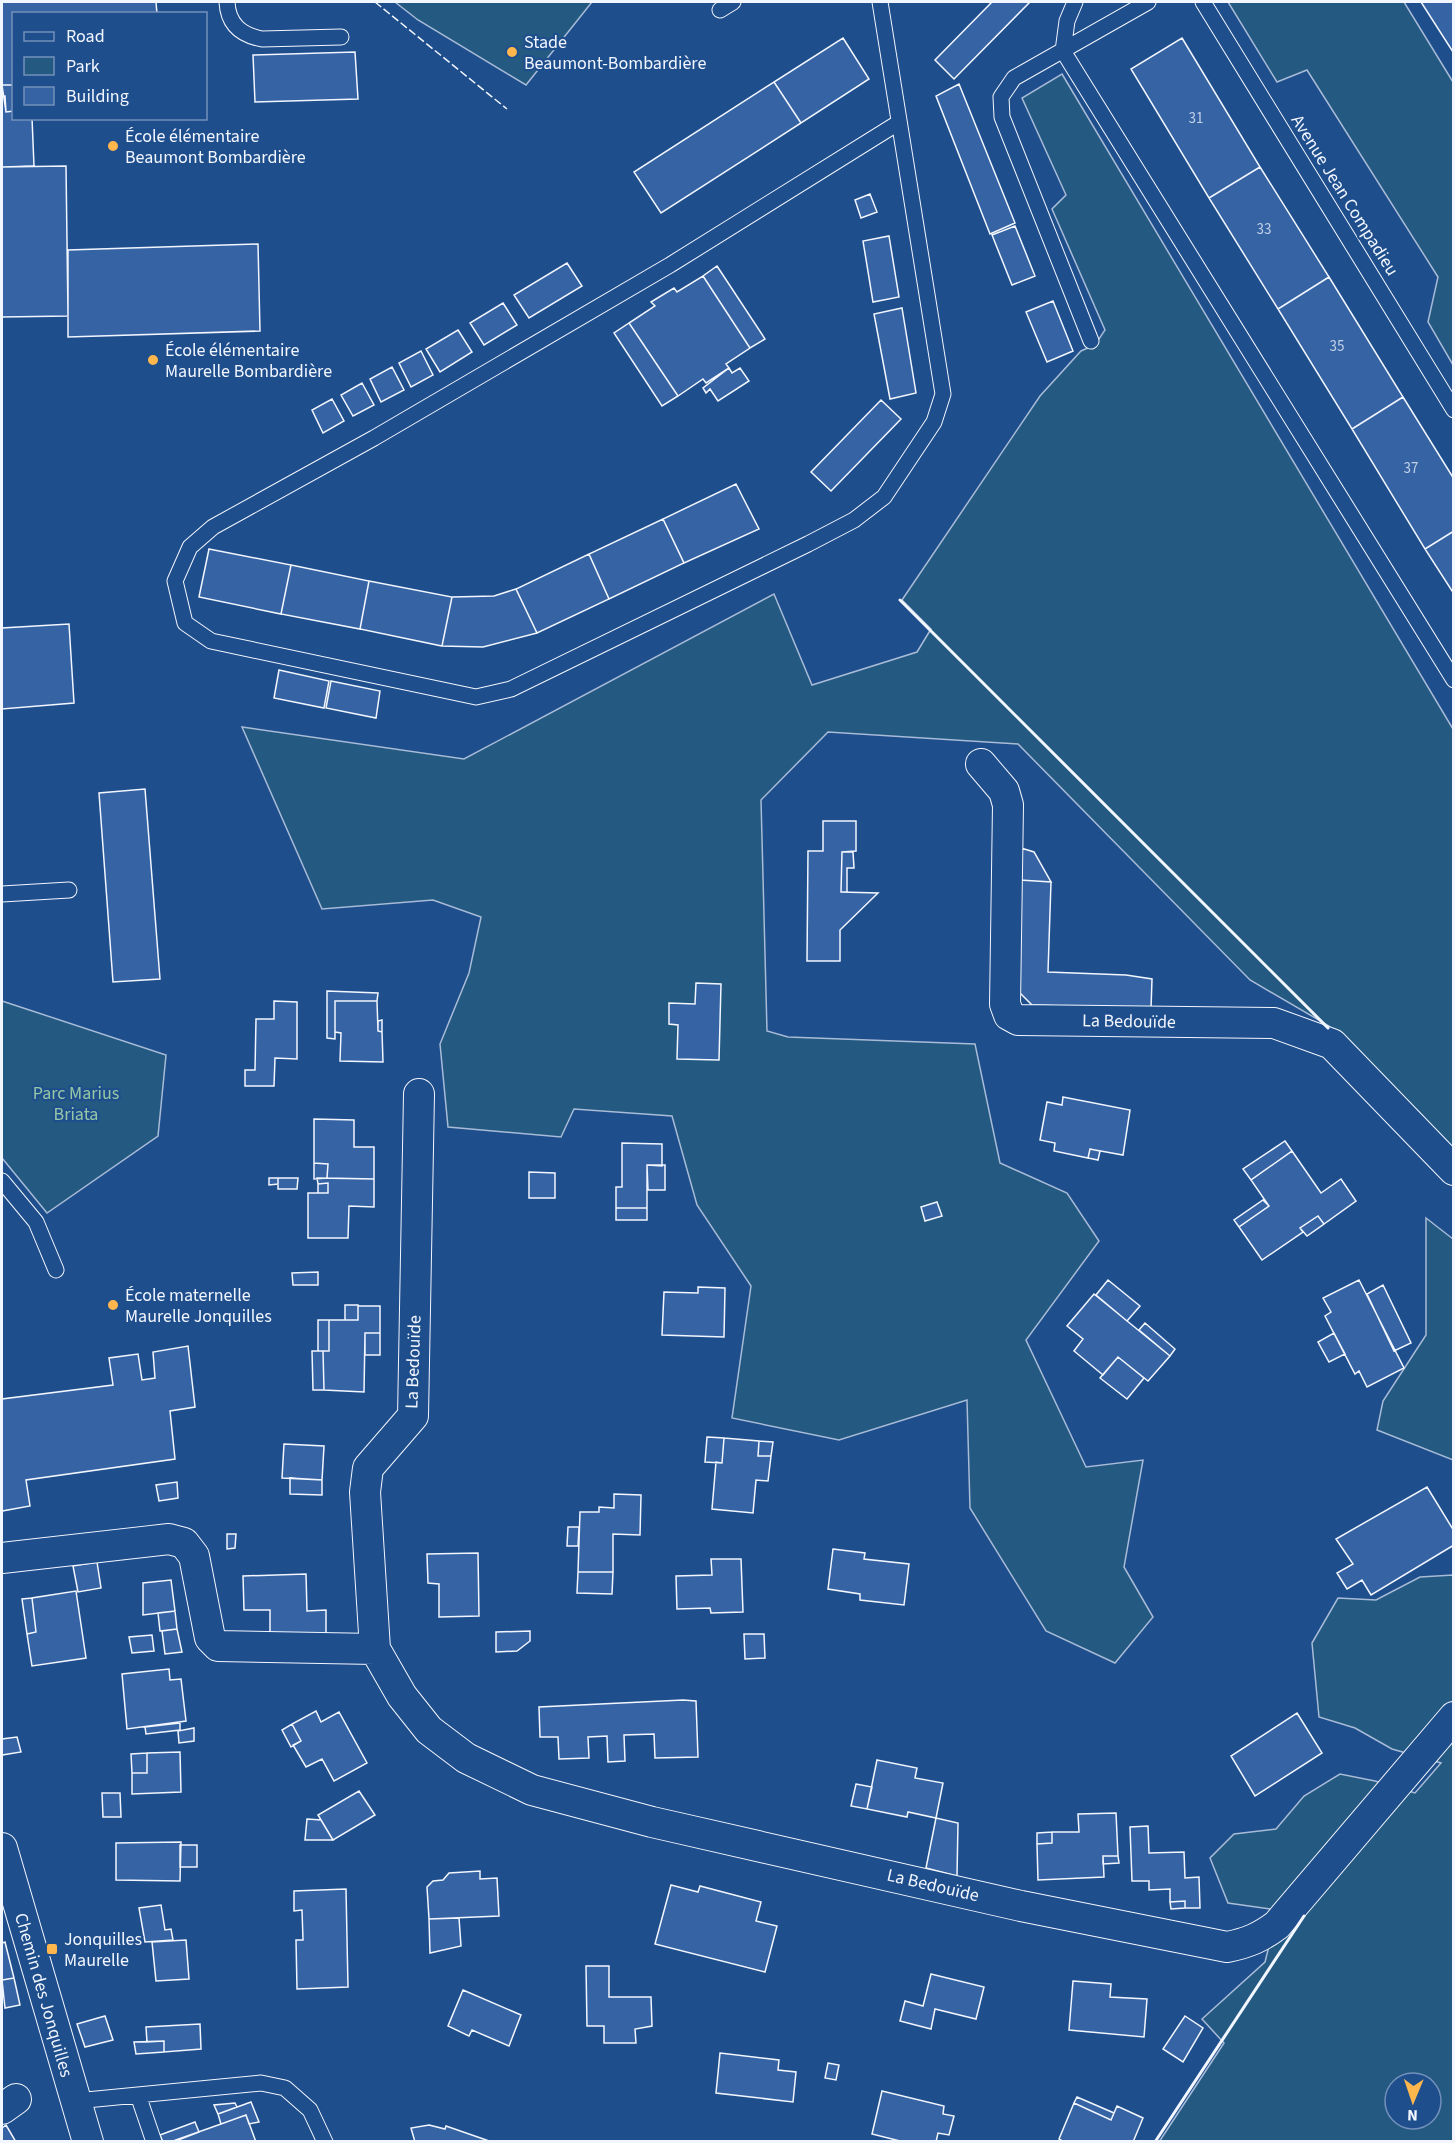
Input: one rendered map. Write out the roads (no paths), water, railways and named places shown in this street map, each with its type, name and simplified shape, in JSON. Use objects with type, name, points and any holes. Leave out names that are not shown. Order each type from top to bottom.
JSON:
[{"type":"street","name":"La Bedouïde","points":[[981,764],[1004,791],[1008,805],[1005,1004],[1009,1015],[1018,1020],[1274,1023],[1332,1044],[1454,1170]]},
{"type":"street","name":"La Bedouïde","points":[[419,1094],[413,1416],[368,1468],[365,1492],[375,1649],[402,1696],[429,1731],[466,1758],[532,1790],[652,1822],[1021,1906],[1227,1947],[1245,1944],[1261,1937],[1277,1924],[1454,1717]]},
{"type":"street","points":[[2,1558],[169,1539],[184,1543],[194,1556],[210,1638],[218,1646],[375,1649]]},
{"type":"street","name":"Chemin des Jonquilles","points":[[2,1848],[88,2142]]},
{"type":"lane","points":[[227,2],[228,14],[236,29],[250,37],[262,39],[341,37]]},
{"type":"lane","points":[[880,2],[943,394],[934,422],[884,496],[854,520],[511,689],[476,697],[211,641],[185,623],[175,581],[190,547],[213,527],[374,438],[670,265],[898,123]]},
{"type":"lane","points":[[1075,2],[1067,21],[1063,51],[1454,680]]},
{"type":"lane","points":[[1091,341],[1002,117],[1000,97],[1014,78],[1148,2]]},
{"type":"lane","name":"Avenue Jean Compadieu","points":[[1203,2],[1454,410]]},
{"type":"lane","points":[[2,894],[69,890]]},
{"type":"lane","points":[[2,1181],[36,1222],[56,1270]]},
{"type":"lane","points":[[76,2101],[261,2083],[285,2088],[310,2110],[325,2142]]},
{"type":"lane","points":[[138,2095],[154,2142]]},
{"type":"place","name":"Stade Beaumont-Bombardière","points":[[512,52]]},
{"type":"place","name":"École élémentaire Beaumont Bombardière","points":[[113,146]]},
{"type":"place","name":"École élémentaire Maurelle Bombardière","points":[[153,360]]},
{"type":"place","name":"École maternelle Maurelle Jonquilles","points":[[113,1305]]},
{"type":"place","name":"Jonquilles Maurelle","points":[[52,1949]]},
{"type":"park label","name":"Parc Marius Briata","points":[[76,1103]]}]
